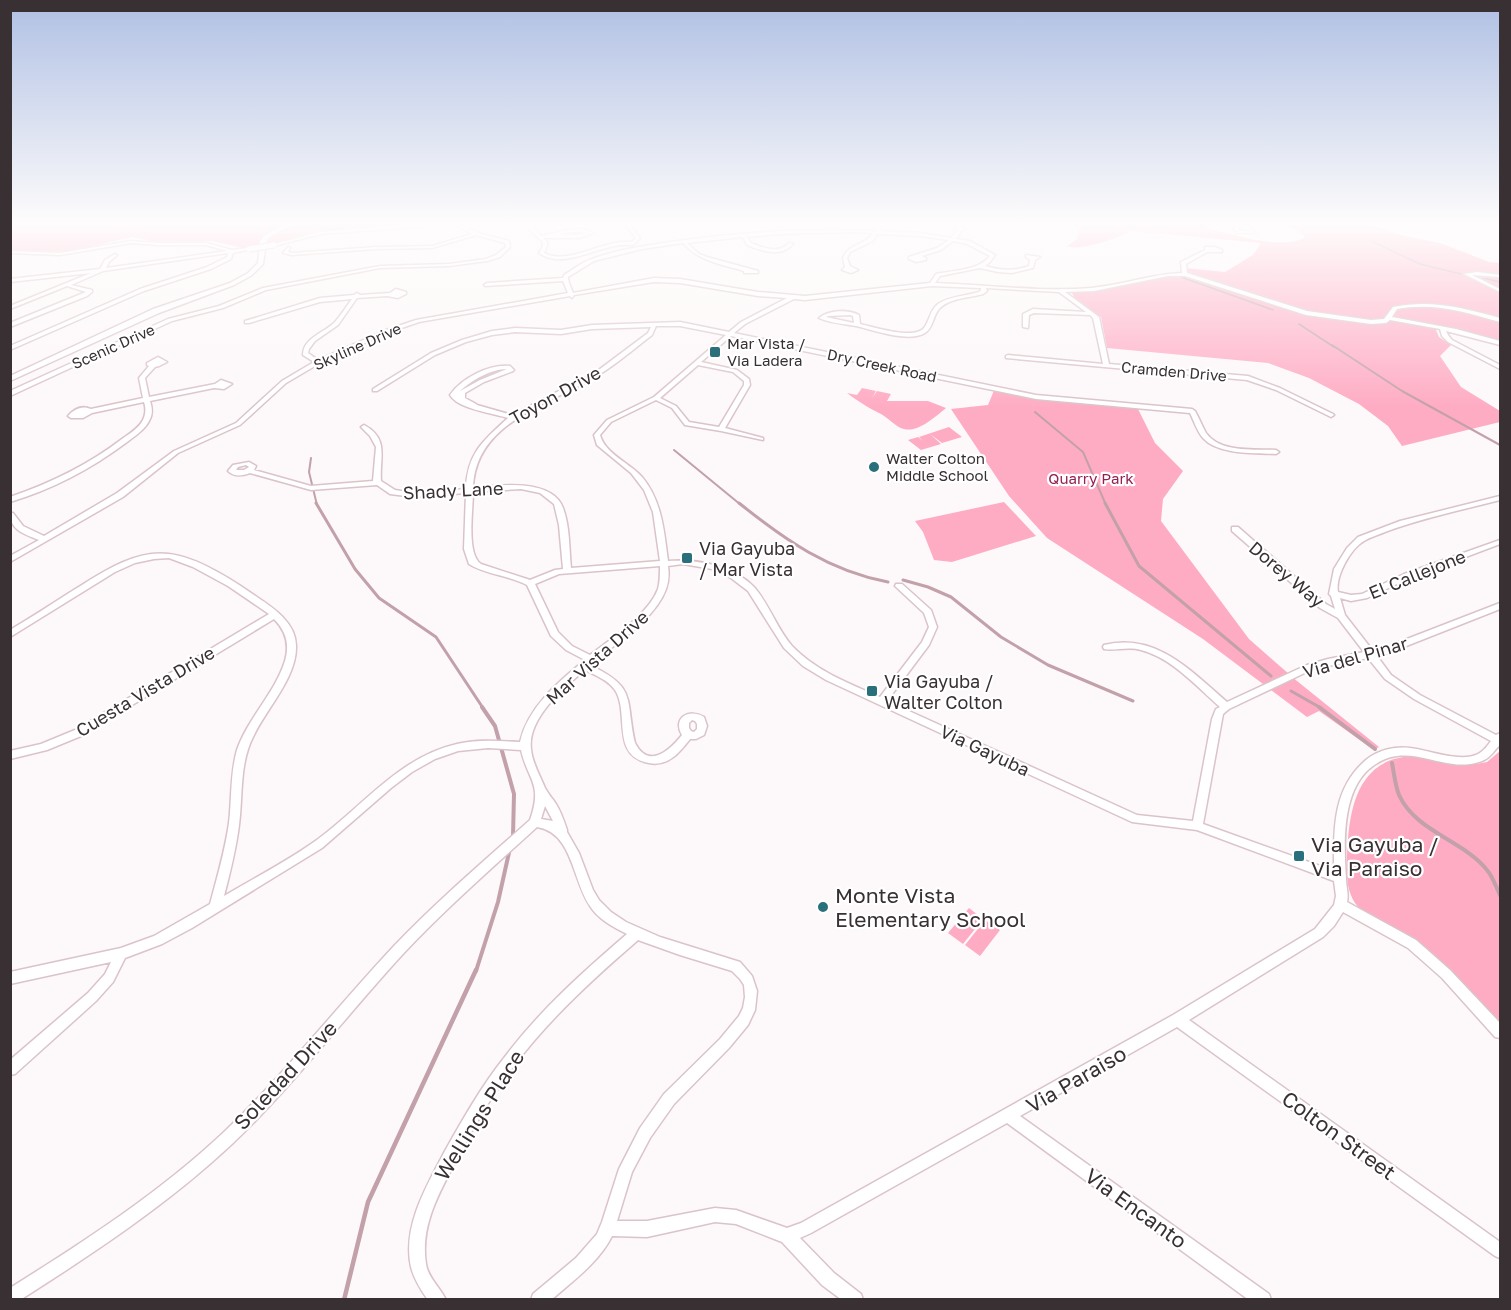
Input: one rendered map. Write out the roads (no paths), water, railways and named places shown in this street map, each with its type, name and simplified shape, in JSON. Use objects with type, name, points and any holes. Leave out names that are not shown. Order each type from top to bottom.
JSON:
[{"type":"main road","points":[[10,379],[156,311],[225,285]]},
{"type":"street","points":[[10,308],[67,285]]},
{"type":"street","points":[[10,325],[90,291],[68,285]]},
{"type":"street","points":[[10,348],[154,285]]},
{"type":"street","name":"Scenic Drive","points":[[10,394],[170,320],[221,307],[265,289],[285,285]]},
{"type":"street","points":[[568,285],[572,296]]},
{"type":"street","name":"Skyline Drive","points":[[10,560],[120,495],[176,452],[238,424],[284,382],[318,362],[388,331],[418,321],[519,302],[572,296],[633,285]]},
{"type":"street","name":"Skyline Drive","points":[[711,285],[769,295],[805,298],[922,285]]},
{"type":"street","name":"Skyline Drive","points":[[961,285],[1060,291],[1095,290],[1118,285]]},
{"type":"street","name":"Skyline Drive","points":[[1219,285],[1306,313],[1381,322],[1409,322]]},
{"type":"street","points":[[857,325],[854,314],[822,316],[825,319],[910,335],[925,330],[938,307],[954,299],[981,293],[984,291],[983,286]]},
{"type":"street","points":[[1060,291],[1093,314],[1097,321],[1106,365]]},
{"type":"street","points":[[247,322],[310,302],[357,295],[389,294]]},
{"type":"street","points":[[318,362],[305,354],[305,349],[337,323],[357,295]]},
{"type":"street","points":[[769,295],[777,299],[777,305],[805,298]]},
{"type":"street","name":"Mar Vista Drive","points":[[525,746],[529,727],[542,707],[654,604],[664,581],[664,562],[658,519],[649,491],[630,468],[602,448],[597,435],[609,421],[656,398],[750,318],[793,297]]},
{"type":"street","points":[[1381,322],[1399,307],[1425,304],[1456,308],[1500,320]]},
{"type":"street","points":[[1026,327],[1026,314],[1033,311],[1093,314]]},
{"type":"street","points":[[1390,316],[1500,343]]},
{"type":"street","name":"Toyon Drive","points":[[530,583],[510,574],[480,567],[472,562],[468,555],[470,490],[476,457],[490,438],[513,417],[602,370],[650,334],[654,325]]},
{"type":"street","name":"Dry Creek Road","points":[[375,390],[420,362],[458,344],[492,333],[520,330],[554,335],[611,327],[690,325],[1036,398],[1192,411],[1206,438],[1213,443],[1232,448],[1276,452]]},
{"type":"street","points":[[1442,327],[1445,336],[1450,341],[1500,367]]},
{"type":"street","name":"Cramden Drive","points":[[1008,357],[1248,378],[1278,388],[1332,415]]},
{"type":"street","points":[[696,363],[735,371],[747,380],[747,385],[722,429]]},
{"type":"street","points":[[10,500],[62,482],[92,464],[144,424],[150,413],[142,378],[153,365]]},
{"type":"street","points":[[474,405],[462,399],[462,393],[491,377],[508,373],[511,369],[505,366],[463,384],[454,392],[456,400],[513,417]]},
{"type":"street","points":[[90,411],[215,386]]},
{"type":"street","points":[[656,398],[674,407],[687,424],[722,429],[761,439]]},
{"type":"street","name":"Shady Lane","points":[[364,427],[375,436],[379,444],[378,483],[391,493],[403,496],[514,487],[541,492],[552,497],[560,510],[567,571]]},
{"type":"street","points":[[249,471],[311,488],[378,483]]},
{"type":"street","points":[[1500,498],[1403,523],[1361,539],[1350,550],[1338,569],[1334,578],[1333,594],[1341,616],[1388,677],[1402,688],[1500,739],[1485,754],[1476,758],[1458,759],[1403,751],[1384,754],[1366,765],[1350,785],[1343,806],[1340,878],[1342,898],[1340,904],[1412,944],[1446,974],[1500,1032]]},
{"type":"street","points":[[10,515],[24,532],[44,539]]},
{"type":"street","name":"Dorey Way","points":[[1235,529],[1323,606],[1341,616]]},
{"type":"street","name":"El Callejone","points":[[1333,594],[1351,598],[1364,596],[1407,576],[1500,542]]},
{"type":"street","points":[[10,634],[112,570],[138,560],[161,556],[176,558],[211,573],[274,615],[289,632],[292,652],[284,674],[258,716],[243,748],[234,824],[215,908]]},
{"type":"street","name":"Via Gayuba","points":[[530,583],[553,573],[664,562],[701,564],[734,576],[755,593],[780,635],[798,657],[829,678],[1136,819],[1197,826],[1340,878]]},
{"type":"street","points":[[530,583],[554,634],[620,690],[631,747],[638,756],[650,760],[664,759],[687,734]]},
{"type":"street","points":[[882,701],[926,643],[933,627],[928,612],[899,586]]},
{"type":"street","name":"Via del Pinar","points":[[1226,707],[1310,667],[1383,652],[1500,606]]},
{"type":"street","name":"Cuesta Vista Drive","points":[[10,755],[43,747],[78,733],[274,615]]},
{"type":"street","points":[[1107,647],[1130,644],[1167,657],[1226,707],[1219,712],[1217,719],[1197,826]]},
{"type":"street","points":[[10,978],[122,954],[158,940],[318,845],[338,831],[357,810],[394,779],[430,757],[450,749],[477,744],[500,743],[525,746],[528,761],[541,791],[552,807],[586,891],[595,905],[616,923],[636,934],[736,966],[747,978],[752,999],[748,1012],[738,1027],[670,1099],[637,1147],[626,1170],[608,1228],[600,1241],[584,1259],[539,1299]]},
{"type":"street","points":[[541,791],[535,822],[552,824],[563,832]]},
{"type":"street","name":"Soledad Drive","points":[[10,1297],[112,1231],[200,1163],[261,1103],[407,942],[478,872],[535,822]]},
{"type":"street","name":"Via Paraiso","points":[[787,1236],[806,1228],[1009,1116],[1178,1020],[1313,938],[1325,927],[1340,904]]},
{"type":"street","name":"Wellings Place","points":[[438,1299],[426,1284],[418,1267],[418,1233],[430,1193],[483,1102],[517,1050],[572,990],[636,934]]},
{"type":"street","points":[[10,1069],[92,996],[109,978],[122,954]]},
{"type":"street","name":"Colton Street","points":[[1178,1020],[1500,1251]]},
{"type":"street","name":"Via Encanto","points":[[1009,1116],[1263,1299]]},
{"type":"street","points":[[608,1228],[647,1229],[715,1215],[736,1217],[787,1236],[828,1279],[855,1299]]},
{"type":"waterway","points":[[1204,285],[1273,310]]},
{"type":"waterway","points":[[1299,324],[1334,347]]},
{"type":"waterway","points":[[1332,345],[1402,391],[1500,445]]},
{"type":"waterway","points":[[1035,412],[1083,452],[1106,504]]},
{"type":"waterway","points":[[674,450],[741,505]]},
{"type":"waterway","points":[[311,458],[309,472],[317,504]]},
{"type":"waterway","points":[[739,503],[773,529],[827,562],[888,582]]},
{"type":"waterway","points":[[317,504],[355,569],[379,598],[436,637],[483,708]]},
{"type":"waterway","points":[[1106,504],[1139,566],[1271,676]]},
{"type":"waterway","points":[[903,580],[951,597],[1001,637],[1048,665],[1133,701]]},
{"type":"waterway","points":[[1291,691],[1321,708]]},
{"type":"waterway","points":[[482,707],[495,726],[514,794],[513,836]]},
{"type":"waterway","points":[[1319,707],[1375,749]]},
{"type":"waterway","points":[[1392,763],[1399,795],[1407,808],[1428,827],[1477,860],[1493,879],[1500,895]]},
{"type":"waterway","points":[[476,971],[498,902],[510,848]]},
{"type":"waterway","points":[[344,1300],[368,1202],[476,970]]},
{"type":"place","name":"Mar Vista / Via Ladera","points":[[715,352]]},
{"type":"place","name":"Walter Colton Middle School","points":[[874,467]]},
{"type":"place","name":"Via Gayuba / Mar Vista","points":[[687,558]]},
{"type":"place","name":"Via Gayuba / Walter Colton","points":[[872,691]]},
{"type":"place","name":"Via Gayuba / Via Paraiso","points":[[1299,856]]},
{"type":"place","name":"Monte Vista Elementary School","points":[[823,907]]},
{"type":"park label","name":"Quarry Park","points":[[1091,478]]}]
